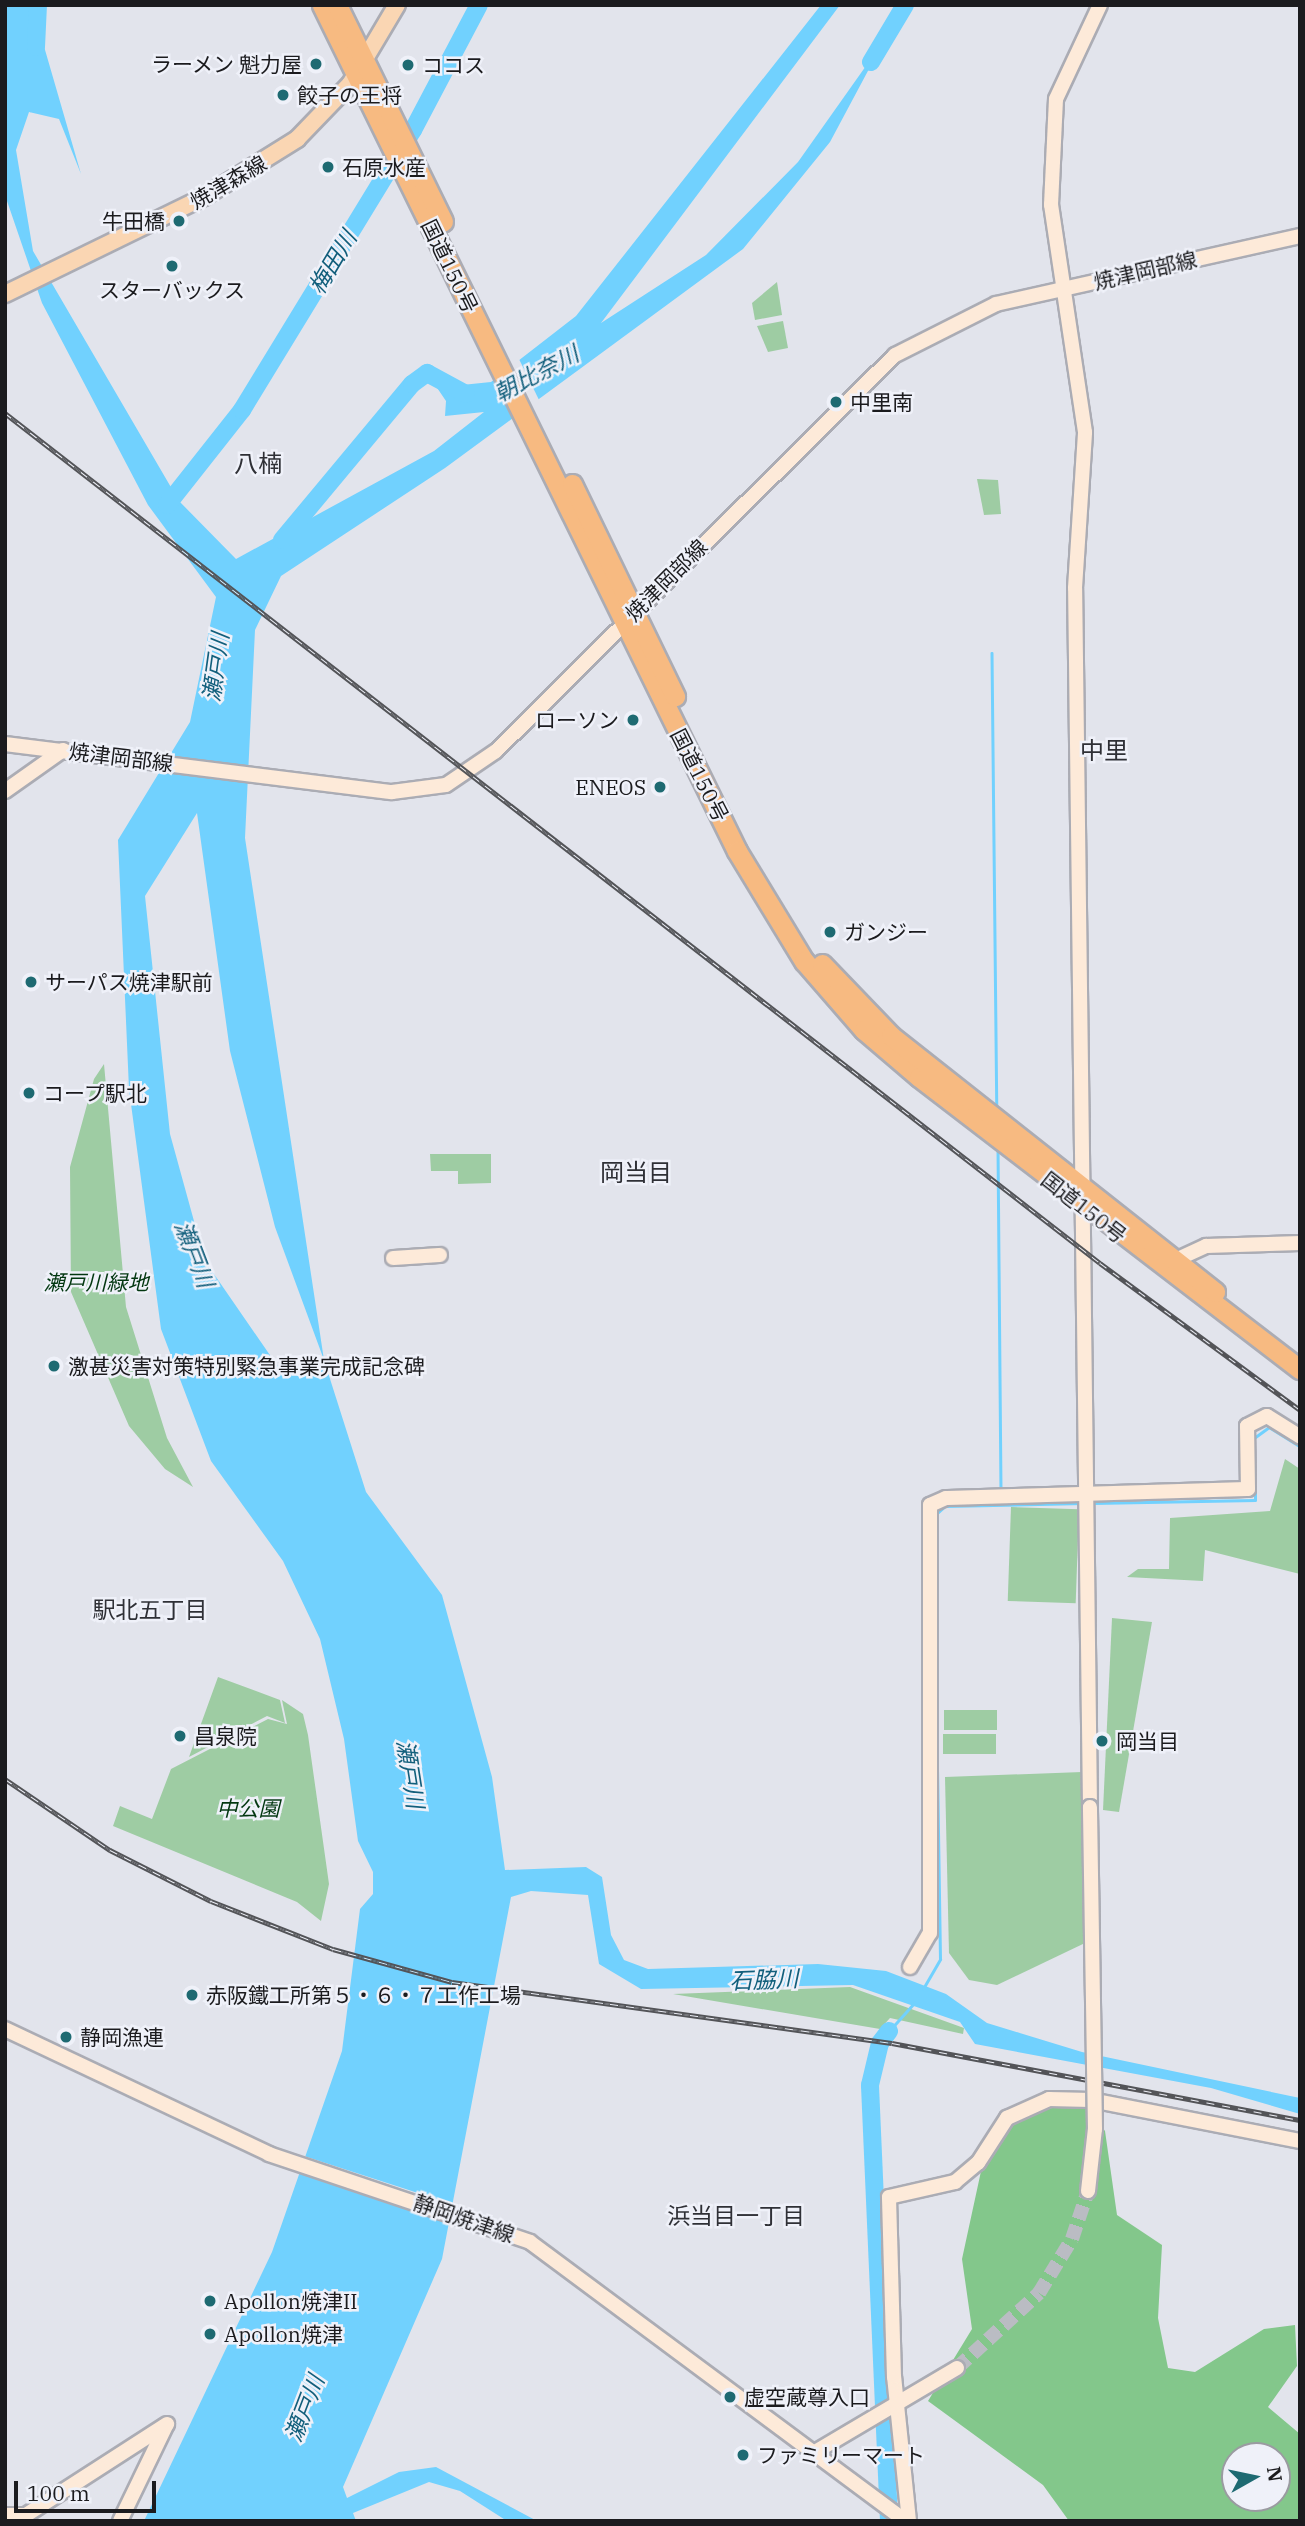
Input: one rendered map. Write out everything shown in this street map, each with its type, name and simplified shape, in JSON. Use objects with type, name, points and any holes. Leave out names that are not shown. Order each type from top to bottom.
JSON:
[{"type":"highway","name":"国道150号","points":[[322,5],[361,68]]},
{"type":"highway","name":"国道150号","points":[[337,5],[361,68],[757,886],[821,982],[864,1030],[1083,1207],[1300,1356]]},
{"type":"highway","name":"国道150号","points":[[629,617],[737,823],[818,959],[891,1035],[1083,1186],[1168,1264],[1300,1369]]},
{"type":"main road","name":"焼津森線","points":[[11,291],[120,239],[274,156],[318,120],[361,68],[397,5]]},
{"type":"street","points":[[1088,2191],[1095,2129],[1075,588],[1085,432],[1067,288],[1051,205],[1056,99],[1100,5]]},
{"type":"street","name":"焼津岡部線","points":[[5,744],[408,792],[461,778],[629,617],[880,365],[996,304],[1300,236]]},
{"type":"street","points":[[5,791],[69,751]]},
{"type":"street","points":[[1168,1264],[1214,1245],[1300,1243]]},
{"type":"street","points":[[393,1258],[440,1255]]},
{"type":"street","points":[[910,1967],[930,1933],[926,1512],[946,1498],[1248,1489],[1247,1426],[1267,1416],[1300,1437]]},
{"type":"street","name":"静岡焼津線","points":[[5,2029],[276,2157],[462,2215],[530,2242],[905,2519]]},
{"type":"street","points":[[905,2519],[889,2408],[889,2197],[955,2182],[978,2163],[1007,2118],[1037,2102],[1065,2097],[1300,2141]]},
{"type":"street","points":[[815,2452],[957,2368]]},
{"type":"street","points":[[5,2515],[25,2518],[167,2424],[120,2521]]},
{"type":"green space","points":[[777,282],[782,315],[755,320],[752,303]]},
{"type":"green space","points":[[783,321],[788,348],[768,352],[757,326]]},
{"type":"green space","points":[[977,479],[998,480],[1001,514],[984,515]]},
{"type":"green space","name":"瀬戸川緑地","points":[[104,1064],[126,1307],[167,1438],[193,1487],[165,1469],[129,1426],[71,1292],[70,1167],[94,1079]]},
{"type":"green space","points":[[430,1154],[491,1154],[491,1183],[458,1184],[458,1171],[431,1171]]},
{"type":"green space","points":[[1285,1459],[1300,1469],[1300,1574],[1205,1550],[1203,1581],[1127,1577],[1138,1569],[1169,1569],[1170,1518],[1270,1511]]},
{"type":"green space","points":[[1011,1507],[1079,1509],[1076,1603],[1008,1601]]},
{"type":"green space","points":[[1112,1618],[1152,1622],[1119,1812],[1103,1810]]},
{"type":"green space","points":[[218,1677],[280,1700],[285,1723],[267,1716],[189,1757]]},
{"type":"green space","name":"中公園","points":[[282,1700],[303,1714],[308,1735],[329,1884],[321,1921],[297,1902],[113,1826],[120,1806],[152,1819],[171,1769],[268,1719],[287,1724]]},
{"type":"green space","points":[[944,1710],[997,1710],[997,1730],[944,1730]]},
{"type":"green space","points":[[943,1734],[996,1734],[996,1754],[943,1754]]},
{"type":"green space","points":[[1082,1772],[1085,1943],[997,1985],[969,1980],[949,1953],[945,1777]]},
{"type":"green space","points":[[850,1987],[964,2028],[963,2034],[890,2018],[880,2029],[673,1994]]},
{"type":"green space","points":[[1057,2100],[1086,2106],[1105,2131],[1117,2215],[1162,2245],[1158,2318],[1168,2368],[1195,2372],[1264,2329],[1295,2325],[1297,2366],[1268,2407],[1300,2434],[1300,2521],[1069,2521],[1043,2485],[928,2401],[972,2329],[962,2259],[983,2162],[1011,2122]]},
{"type":"water","name":"瀬戸川","points":[[5,5],[32,5],[81,174],[59,119],[29,112],[16,150],[33,251],[179,501],[236,559],[434,451],[484,412],[445,416],[446,401],[427,373],[452,386],[491,382],[576,316],[821,5],[840,5],[601,323],[706,255],[798,162],[885,39],[830,142],[743,249],[445,468],[281,576],[255,630],[245,838],[324,1360],[366,1492],[442,1595],[492,1777],[505,1870],[586,1867],[602,1877],[611,1935],[624,1960],[648,1969],[818,1964],[886,1971],[946,1994],[987,2023],[1082,2052],[1300,2098],[1300,2114],[1211,2088],[975,2044],[960,2022],[853,1985],[641,1989],[599,1964],[588,1895],[531,1891],[511,1897],[442,2259],[343,2487],[347,2498],[399,2472],[436,2467],[537,2521],[507,2521],[460,2491],[429,2482],[353,2513],[356,2521],[144,2521],[272,2252],[342,2051],[360,1909],[373,1894],[373,1872],[358,1841],[344,1739],[320,1639],[283,1561],[211,1461],[161,1329],[129,1089],[118,840],[190,722],[216,597],[148,505],[42,303],[7,201]],"holes":[[[197,813],[230,1051],[275,1227],[324,1360],[283,1374],[205,1261],[170,1134],[145,896]]]},
{"type":"pier","points":[[518,357],[540,402],[516,420],[494,375]]},
{"type":"pier","points":[[301,2155],[458,2206],[452,2223],[295,2172]]},
{"type":"waterway","points":[[36,47],[38,5]]},
{"type":"waterway","name":"梅田川","points":[[167,505],[242,410],[413,130],[479,5]]},
{"type":"waterway","name":"朝比奈川","points":[[871,62],[905,5]]},
{"type":"waterway","name":"朝比奈川","points":[[282,540],[412,384],[427,373],[466,394]]},
{"type":"waterway","points":[[992,653],[997,1108]]},
{"type":"waterway","points":[[998,1147],[1001,1490]]},
{"type":"waterway","points":[[1254,1438],[1269,1427],[1300,1446]]},
{"type":"waterway","points":[[1093,1503],[1255,1500],[1255,1487]]},
{"type":"waterway","points":[[935,1515],[945,1506],[1083,1503]]},
{"type":"waterway","points":[[923,1989],[940,1959],[937,1772]]},
{"type":"waterway","points":[[889,2031],[914,2003]]},
{"type":"waterway","name":"石脇川","points":[[889,2031],[880,2043],[870,2085],[889,2521]]},
{"type":"tunnel","points":[[957,2368],[1039,2293],[1072,2239],[1088,2191]]},
{"type":"railway","points":[[5,413],[1100,1263],[1300,1410]]},
{"type":"railway","points":[[5,1779],[110,1850],[211,1901],[333,1949],[452,1982],[892,2043],[1300,2120]]},
{"type":"place","name":"ラーメン 魁力屋","points":[[316,64]]},
{"type":"place","name":"ココス","points":[[408,65]]},
{"type":"place","name":"餃子の王将","points":[[283,95]]},
{"type":"place","name":"石原水産","points":[[328,167]]},
{"type":"place","name":"牛田橋","points":[[179,221]]},
{"type":"place","name":"スターバックス","points":[[172,266]]},
{"type":"place","name":"中里南","points":[[836,402]]},
{"type":"place","name":"ローソン","points":[[633,720]]},
{"type":"place","name":"ENEOS","points":[[660,787]]},
{"type":"place","name":"ガンジー","points":[[830,932]]},
{"type":"place","name":"サーパス焼津駅前","points":[[31,982]]},
{"type":"place","name":"コープ駅北","points":[[29,1093]]},
{"type":"place","name":"激甚災害対策特別緊急事業完成記念碑","points":[[54,1366]]},
{"type":"place","name":"昌泉院","points":[[180,1736]]},
{"type":"place","name":"岡当目","points":[[1102,1741]]},
{"type":"place","name":"赤阪鐵工所第５・６・７工作工場","points":[[192,1995]]},
{"type":"place","name":"静岡漁連","points":[[66,2037]]},
{"type":"place","name":"Apollon焼津II","points":[[210,2301]]},
{"type":"place","name":"Apollon焼津","points":[[210,2334]]},
{"type":"place","name":"虚空蔵尊入口","points":[[730,2397]]},
{"type":"place","name":"ファミリーマート","points":[[743,2455]]},
{"type":"district","name":"八楠","points":[[258,464]]},
{"type":"district","name":"中里","points":[[1104,751]]},
{"type":"district","name":"岡当目","points":[[636,1173]]},
{"type":"district","name":"駅北五丁目","points":[[150,1609]]},
{"type":"district","name":"浜当目一丁目","points":[[736,2215]]}]
